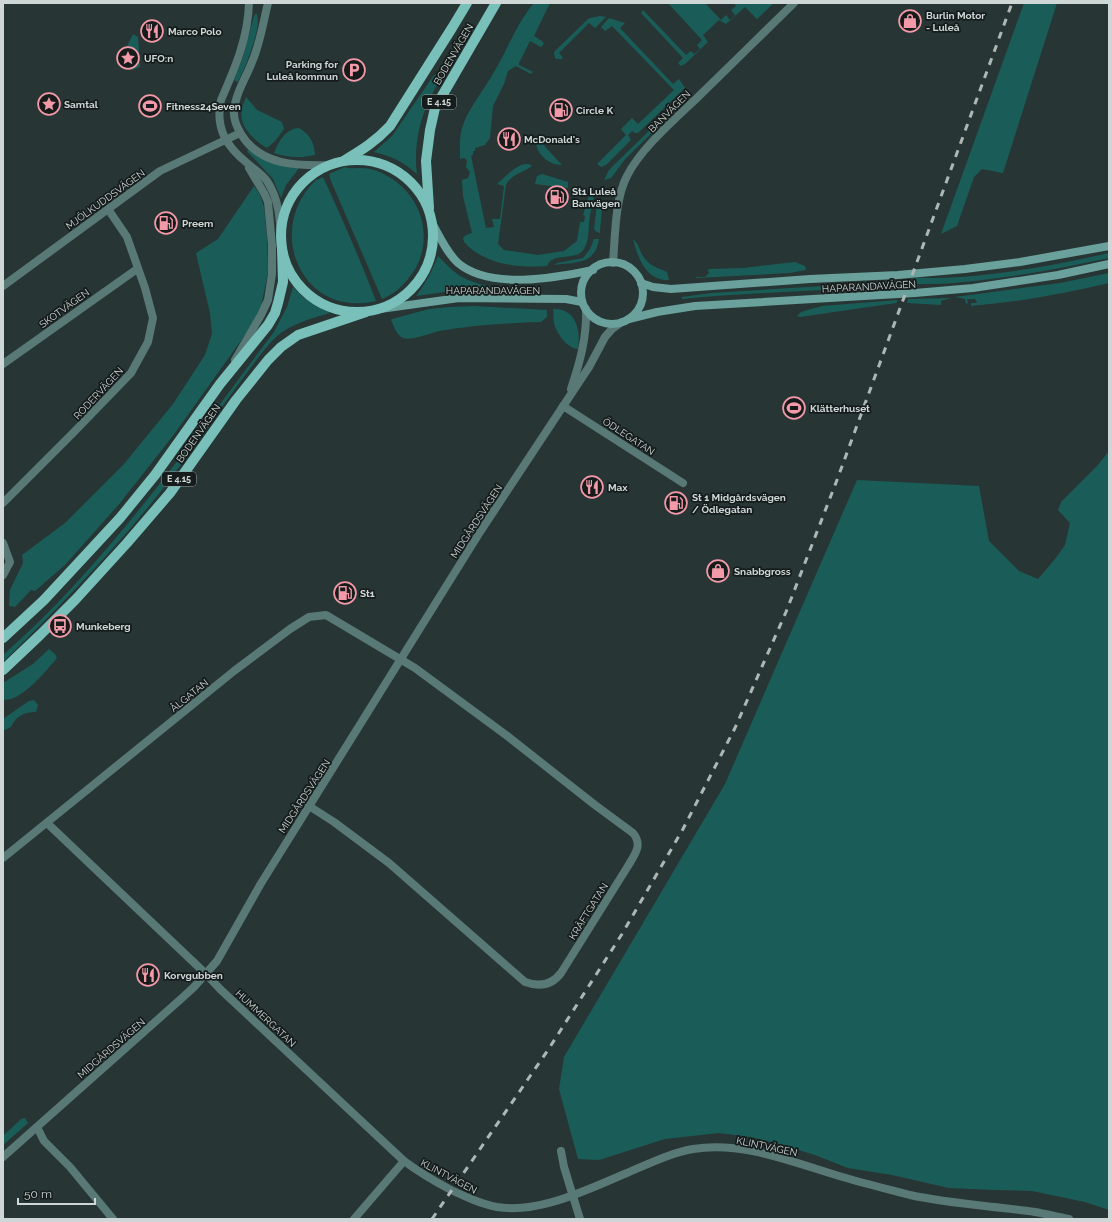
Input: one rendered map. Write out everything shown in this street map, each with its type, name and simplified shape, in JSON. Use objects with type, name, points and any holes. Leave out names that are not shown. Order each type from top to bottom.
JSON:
[{"type":"main road","name":"BODENVÄGEN","points":[[3,638],[44,600],[120,518],[155,475],[220,384],[268,325],[275,313],[283,282],[282,225],[286,210],[296,192],[312,175],[336,164],[368,146],[390,126],[467,3]]},
{"type":"main road","name":"BODENVÄGEN","points":[[3,670],[66,610],[128,543],[170,493],[236,400],[268,360],[281,347],[298,335],[391,304],[404,296],[420,278],[427,265],[431,252],[433,235],[430,217],[426,161],[430,130],[435,108],[496,3]]},
{"type":"main road","points":[[336,164],[358,161],[370,162],[385,166],[398,173],[410,182],[419,194],[430,217]]},
{"type":"main road","name":"HAPARANDAVÄGEN","points":[[430,217],[452,257],[464,267],[479,274],[498,279],[518,280],[593,270]]},
{"type":"main road","points":[[282,244],[288,268],[295,280],[308,294],[318,302],[330,308],[350,312],[366,312]]},
{"type":"main road","name":"HAPARANDAVÄGEN","points":[[641,283],[653,287],[671,289],[810,279],[916,274],[1020,262],[1109,246]]},
{"type":"main road","points":[[613,263],[628,267],[636,274],[641,283],[643,293],[641,303],[636,312],[626,320],[617,324],[604,323],[594,318],[584,305],[582,290],[585,279],[593,270],[602,264],[613,263]]},
{"type":"main road","name":"HAPARANDAVÄGEN","points":[[626,320],[657,312],[695,306],[974,288],[1058,275],[1109,264]]},
{"type":"main road","name":"HAPARANDAVÄGEN","points":[[380,308],[459,298],[566,299],[584,305]]},
{"type":"street","points":[[249,3],[248,21],[242,46],[220,106],[220,123],[230,148],[264,176],[273,191],[280,214],[282,244]]},
{"type":"street","points":[[268,3],[253,61],[235,104],[233,112],[234,118],[244,139],[258,152],[275,161],[294,165],[336,164]]},
{"type":"street","name":"BANVÄGEN","points":[[613,263],[615,236],[622,188],[626,177],[635,162],[677,117],[794,3]]},
{"type":"street","name":"MJÖLKUDDSVÄGEN","points":[[3,286],[167,166],[226,140],[240,132]]},
{"type":"street","points":[[220,384],[261,315],[268,300],[272,281],[272,252],[268,202],[247,163]]},
{"type":"street","name":"RODERVÄGEN","points":[[3,503],[131,373],[148,342],[153,318],[145,288],[127,237],[108,209]]},
{"type":"street","name":"SKOTVÄGEN","points":[[3,364],[137,268]]},
{"type":"street","name":"MIDGÅRDSVÄGEN","points":[[566,402],[582,354],[586,332],[584,305]]},
{"type":"street","name":"MIDGÅRDSVÄGEN","points":[[3,1157],[182,998],[206,974],[219,958],[260,885],[480,532],[589,367],[605,337],[612,329],[626,320]]},
{"type":"street","name":"ÖDLEGATAN","points":[[566,402],[683,483]]},
{"type":"street","points":[[3,543],[10,562],[3,575]]},
{"type":"street","name":"ÅLGATAN","points":[[3,858],[234,671],[290,628],[309,616],[326,615],[401,659]]},
{"type":"street","name":"KRÄFTGATAN","points":[[309,806],[334,822],[389,862],[525,982],[532,984],[547,984],[559,976],[616,886],[638,846],[638,839],[633,833],[594,805],[494,726],[401,659]]},
{"type":"street","name":"HUMMERGATAN","points":[[47,823],[220,988],[404,1160]]},
{"type":"street","points":[[37,1127],[44,1141],[70,1167],[113,1219]]},
{"type":"street","name":"KLINTVÄGEN","points":[[404,1160],[416,1170],[466,1197],[492,1206],[512,1208],[551,1202],[572,1196],[667,1157],[691,1150],[722,1148],[754,1152],[776,1157],[840,1177],[912,1195],[976,1205],[1036,1212],[1069,1219]]},
{"type":"street","points":[[561,1151],[572,1196],[580,1219]]},
{"type":"street","points":[[354,1219],[404,1160]]},
{"type":"shaded area","points":[[534,3],[550,3],[534,36],[544,44],[541,47],[530,41],[519,63],[519,65],[533,72],[531,74],[516,66],[508,71],[504,84],[493,106],[490,138],[485,145],[475,148],[473,155],[471,156],[486,228],[494,227],[492,219],[500,219],[504,186],[497,184],[519,166],[528,164],[532,166],[511,178],[506,185],[498,244],[504,250],[538,255],[564,251],[577,241],[580,222],[584,222],[585,216],[583,215],[589,195],[594,194],[589,219],[588,236],[584,249],[576,255],[554,259],[550,261],[547,266],[514,265],[492,260],[472,250],[464,242],[463,238],[472,233],[463,196],[462,180],[468,178],[470,172],[466,167],[467,160],[464,158],[460,159],[460,142],[463,125],[473,105],[499,63],[522,19]]},
{"type":"shaded area","points":[[668,3],[705,3],[721,20],[726,15],[730,20],[735,15],[731,10],[736,6],[734,3],[774,3],[757,19],[745,7],[726,24],[719,20],[703,35],[708,42],[681,66],[678,63],[683,58],[641,13],[643,10],[686,55],[691,51],[694,54],[700,49],[697,45],[702,40]]},
{"type":"shaded area","points":[[1024,3],[1057,3],[1003,173],[982,169],[974,177],[957,226],[941,234]]},
{"type":"shaded area","points":[[256,13],[258,18],[255,36],[238,82],[234,80],[243,57]]},
{"type":"shaded area","points":[[600,16],[606,17],[595,28],[589,23],[559,53],[563,58],[555,58],[555,51],[587,20]]},
{"type":"shaded area","points":[[609,18],[625,23],[620,28],[673,84],[679,79],[685,88],[638,133],[632,131],[628,135],[631,140],[606,165],[601,167],[597,164],[626,135],[621,129],[632,118],[638,124],[674,90],[612,26],[605,31],[601,27]]},
{"type":"shaded area","points":[[133,34],[138,37],[140,67],[132,70],[122,66],[120,60]]},
{"type":"shaded area","points":[[434,75],[440,80],[428,102],[420,125],[416,149],[417,174],[397,160],[374,152],[392,136]]},
{"type":"shaded area","points":[[687,94],[683,103],[626,158],[611,178],[604,180],[609,170]]},
{"type":"shaded area","points":[[246,97],[257,110],[282,122],[284,129],[275,141],[267,148],[252,137],[242,122],[242,108]]},
{"type":"shaded area","points":[[299,128],[311,139],[314,146],[315,155],[294,157],[274,153],[280,140],[286,133]]},
{"type":"shaded area","points":[[536,137],[562,165],[551,163],[543,157],[537,148]]},
{"type":"shaded area","points":[[249,148],[267,160],[300,167],[286,185],[281,198],[273,179],[247,151]]},
{"type":"shaded area","points":[[345,167],[371,169],[389,177],[401,186],[411,197],[418,210],[422,224],[424,238],[422,252],[417,266],[402,285],[393,293],[382,299],[329,174]]},
{"type":"shaded area","points":[[542,174],[568,182],[568,188],[535,184],[537,176]]},
{"type":"shaded area","points":[[323,177],[351,239],[376,301],[350,303],[328,297],[311,283],[298,266],[292,244],[293,222],[301,199],[317,179]]},
{"type":"shaded area","points":[[254,186],[260,195],[264,207],[268,272],[261,307],[250,328],[172,437],[120,503],[65,565],[35,591],[31,590],[15,607],[9,606],[10,590],[23,563],[22,555],[65,523],[124,464],[173,404],[205,355],[212,334],[210,313],[196,253],[218,239]]},
{"type":"shaded area","points":[[598,197],[602,209],[600,233],[594,229]]},
{"type":"shaded area","points":[[594,239],[599,239],[597,247],[589,258],[583,261],[554,265],[557,263],[583,258],[590,249]]},
{"type":"shaded area","points":[[633,239],[637,243],[645,259],[654,266],[667,272],[669,280],[654,277],[644,267]]},
{"type":"shaded area","points":[[1109,253],[1109,258],[1018,275],[957,283],[914,284],[916,278],[961,277],[1017,271]]},
{"type":"shaded area","points":[[438,256],[457,274],[482,285],[521,288],[541,287],[541,290],[511,292],[459,290],[416,296],[428,277]]},
{"type":"shaded area","points":[[795,262],[805,266],[806,270],[790,273],[696,278],[705,277],[709,273],[709,269],[743,268]]},
{"type":"shaded area","points":[[1109,273],[1109,283],[1075,291],[1023,300],[971,306],[971,303],[977,302],[975,299],[967,299],[968,303],[966,304],[965,299],[955,297],[1060,283]]},
{"type":"shaded area","points":[[905,280],[903,285],[682,299],[682,297],[711,293]]},
{"type":"shaded area","points":[[293,287],[304,298],[330,313],[295,325],[277,336],[272,341],[243,378],[175,473],[127,532],[87,577],[3,662],[3,655],[42,619],[78,581],[113,541],[179,459],[274,332],[287,307]]},
{"type":"shaded area","points":[[951,298],[941,301],[941,305],[907,303],[908,299]]},
{"type":"shaded area","points":[[898,300],[896,303],[800,317],[797,316],[801,312],[822,306]]},
{"type":"shaded area","points":[[474,306],[547,310],[547,317],[541,322],[464,327],[406,339],[399,335],[391,320],[429,309]]},
{"type":"shaded area","points":[[553,309],[567,312],[572,316],[579,335],[578,349],[570,346],[560,336],[555,327]]},
{"type":"shaded area","points":[[1109,451],[1109,1210],[1085,1202],[1032,1191],[949,1188],[892,1175],[848,1168],[815,1155],[778,1144],[751,1137],[719,1133],[665,1139],[599,1160],[578,1159],[559,1089],[564,1057],[725,784],[857,480],[979,486],[989,541],[1019,571],[1038,579],[1065,545],[1070,523],[1058,510],[1061,502],[1097,466]]},
{"type":"shaded area","points":[[49,649],[57,658],[47,670],[24,692],[16,697],[3,699],[3,683],[33,664]]},
{"type":"shaded area","points":[[34,700],[38,705],[36,712],[21,715],[15,720],[11,727],[3,731],[3,719],[29,701]]},
{"type":"shaded area","points":[[25,1118],[28,1123],[3,1145],[3,1136],[21,1119]]},
{"type":"railway","points":[[432,1219],[548,1050],[622,934],[683,829],[735,728],[786,612],[837,480],[1012,3]]},
{"type":"place","name":"Burlin Motor - Luleå","points":[[910,21]]},
{"type":"place","name":"Marco Polo","points":[[152,31]]},
{"type":"place","name":"UFO:n","points":[[128,58]]},
{"type":"place","name":"Parking for Luleå kommun","points":[[354,70]]},
{"type":"place","name":"Samtal","points":[[49,104]]},
{"type":"place","name":"Fitness24Seven","points":[[150,106]]},
{"type":"place","name":"Circle K","points":[[561,110]]},
{"type":"place","name":"McDonald's","points":[[509,139]]},
{"type":"place","name":"St1 Luleå Banvägen","points":[[557,197]]},
{"type":"place","name":"Preem","points":[[166,223]]},
{"type":"place","name":"Klätterhuset","points":[[794,408]]},
{"type":"place","name":"Max","points":[[592,487]]},
{"type":"place","name":"St 1 Midgårdsvägen / Ödlegatan","points":[[676,503]]},
{"type":"place","name":"Snabbgross","points":[[718,571]]},
{"type":"place","name":"St1","points":[[345,593]]},
{"type":"place","name":"Munkeberg","points":[[60,626]]},
{"type":"place","name":"Korvgubben","points":[[148,975]]}]
